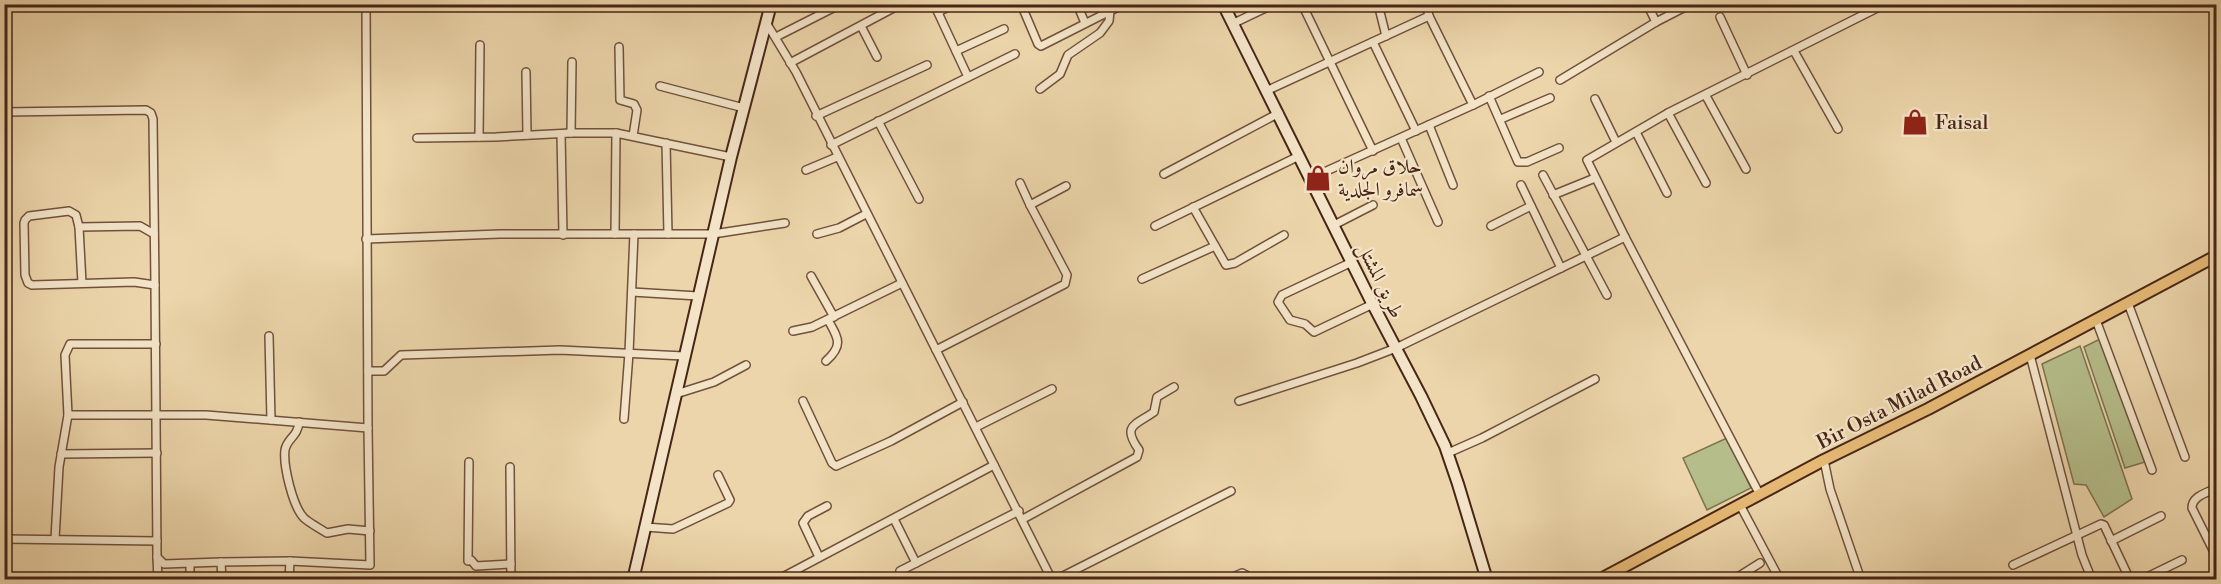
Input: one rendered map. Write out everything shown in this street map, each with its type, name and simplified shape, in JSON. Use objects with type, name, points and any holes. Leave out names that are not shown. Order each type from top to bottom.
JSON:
[{"type":"main road","points":[[633,579],[731,157],[771,4]]},
{"type":"main road","name":"طريق المشتل","points":[[1222,4],[1279,113],[1448,453],[1487,579]]},
{"type":"main road","name":"Bir Osta Milad Road","points":[[1599,579],[1612,576],[1824,460],[1928,409],[2217,256]]},
{"type":"street","points":[[158,557],[164,564],[290,561],[370,565],[366,4]]},
{"type":"street","points":[[776,37],[841,4]]},
{"type":"street","points":[[790,63],[901,4]]},
{"type":"street","points":[[934,4],[968,76]]},
{"type":"street","points":[[938,12],[954,4]]},
{"type":"street","points":[[1021,4],[1038,44],[1041,46],[1124,4]]},
{"type":"street","points":[[1077,4],[1085,23]]},
{"type":"street","points":[[1232,24],[1274,4]]},
{"type":"street","points":[[1302,4],[1373,151]]},
{"type":"street","points":[[1378,4],[1386,36]]},
{"type":"street","points":[[1426,4],[1429,16],[1473,105]]},
{"type":"street","points":[[1647,4],[1656,22]]},
{"type":"street","points":[[1560,80],[1656,22],[1691,4]]},
{"type":"street","points":[[1760,495],[1625,237],[1587,158],[1668,113],[1706,96],[1885,4]]},
{"type":"street","points":[[1040,89],[1060,74],[1068,55],[1100,33],[1109,21],[1110,11]]},
{"type":"street","points":[[1266,91],[1429,16]]},
{"type":"street","points":[[1720,17],[1747,75]]},
{"type":"street","points":[[767,24],[790,63],[1054,579],[1231,491]]},
{"type":"street","points":[[861,26],[877,57]]},
{"type":"street","points":[[956,51],[1004,29]]},
{"type":"street","points":[[1373,42],[1416,131]]},
{"type":"street","points":[[479,137],[480,45]]},
{"type":"street","points":[[619,47],[620,100],[634,104],[637,110],[633,136]]},
{"type":"street","points":[[1794,51],[1838,129]]},
{"type":"street","points":[[831,145],[1015,54]]},
{"type":"street","points":[[571,133],[572,62]]},
{"type":"street","points":[[816,116],[927,65]]},
{"type":"street","points":[[526,72],[527,135]]},
{"type":"street","points":[[1311,178],[1473,105],[1539,72]]},
{"type":"street","points":[[660,86],[744,108]]},
{"type":"street","points":[[1489,96],[1518,162],[1522,164],[1559,148]]},
{"type":"street","points":[[1706,96],[1746,169]]},
{"type":"street","points":[[1501,119],[1550,98]]},
{"type":"street","points":[[1595,99],[1616,142]]},
{"type":"street","points":[[4,112],[146,110],[151,113],[153,119],[158,579]]},
{"type":"street","points":[[1164,174],[1279,113]]},
{"type":"street","points":[[1668,113],[1706,183]]},
{"type":"street","points":[[878,121],[919,199]]},
{"type":"street","points":[[1429,125],[1453,184]]},
{"type":"street","points":[[1636,132],[1667,193]]},
{"type":"street","points":[[417,138],[616,133],[731,157]]},
{"type":"street","points":[[615,234],[616,133]]},
{"type":"street","points":[[561,134],[563,235]]},
{"type":"street","points":[[1401,138],[1438,222]]},
{"type":"street","points":[[666,143],[668,234]]},
{"type":"street","points":[[1155,226],[1299,156]]},
{"type":"street","points":[[806,170],[837,157]]},
{"type":"street","points":[[1543,176],[1607,295]]},
{"type":"street","points":[[1553,195],[1595,178]]},
{"type":"street","points":[[936,350],[1065,284],[1067,275],[1020,183]]},
{"type":"street","points":[[1521,185],[1560,268]]},
{"type":"street","points":[[1030,205],[1065,186]]},
{"type":"street","points":[[1334,225],[1373,205]]},
{"type":"street","points":[[1491,226],[1532,206]]},
{"type":"street","points":[[1193,207],[1223,262],[1230,265],[1284,236]]},
{"type":"street","points":[[82,284],[79,227],[76,215],[69,211],[29,216],[25,220],[25,275],[28,283],[32,285],[82,284],[134,282],[154,285]]},
{"type":"street","points":[[817,234],[839,228],[866,214]]},
{"type":"street","points":[[366,239],[500,234],[713,234],[785,223]]},
{"type":"street","points":[[79,227],[140,226],[154,234]]},
{"type":"street","points":[[624,420],[634,234]]},
{"type":"street","points":[[1239,401],[1396,348],[1625,237]]},
{"type":"street","points":[[1142,279],[1215,246]]},
{"type":"street","points":[[1352,262],[1280,296],[1278,302],[1290,320],[1305,324],[1314,332],[1373,304]]},
{"type":"street","points":[[811,276],[838,338],[835,352],[826,361]]},
{"type":"street","points":[[793,332],[812,327],[902,283]]},
{"type":"street","points":[[632,292],[698,296]]},
{"type":"street","points":[[2128,303],[2185,457]]},
{"type":"street","points":[[2096,320],[2152,470]]},
{"type":"street","points":[[269,336],[271,420]]},
{"type":"street","points":[[55,539],[61,454],[68,415],[65,355],[68,346],[70,344],[156,344]]},
{"type":"street","points":[[368,371],[384,371],[402,355],[521,350],[684,356]]},
{"type":"street","points":[[2030,355],[2077,537],[2092,579]]},
{"type":"street","points":[[676,394],[714,382],[746,365]]},
{"type":"street","points":[[1448,453],[1482,438],[1594,379]]},
{"type":"street","points":[[1023,519],[1137,457],[1139,450],[1131,437],[1131,429],[1136,421],[1154,412],[1157,397],[1174,387]]},
{"type":"street","points":[[975,427],[1052,389]]},
{"type":"street","points":[[803,401],[832,463],[836,466],[891,441],[963,402]]},
{"type":"street","points":[[68,415],[157,414],[368,428]]},
{"type":"street","points":[[299,422],[297,434],[289,440],[285,448],[286,471],[296,506],[304,518],[327,533],[348,529],[370,531]]},
{"type":"street","points":[[61,454],[157,453]]},
{"type":"street","points":[[1824,460],[1830,489],[1861,579]]},
{"type":"street","points":[[469,462],[468,561],[471,560],[476,566],[511,564]]},
{"type":"street","points":[[777,579],[994,465]]},
{"type":"street","points":[[510,467],[511,579]]},
{"type":"street","points":[[645,527],[673,529],[728,503],[730,500],[718,475]]},
{"type":"street","points":[[2217,488],[2194,499],[2192,503],[2192,508],[2217,556]]},
{"type":"street","points":[[1740,505],[1780,579]]},
{"type":"street","points":[[819,558],[804,523],[808,516],[827,506]]},
{"type":"street","points":[[900,571],[1019,512]]},
{"type":"street","points":[[2111,541],[2161,516]]},
{"type":"street","points":[[894,519],[916,563]]},
{"type":"street","points":[[2013,566],[2101,524],[2104,525],[2130,579]]},
{"type":"street","points":[[4,539],[157,541]]},
{"type":"street","points":[[2145,579],[2182,560]]},
{"type":"street","points":[[289,579],[290,561]]},
{"type":"street","points":[[221,562],[222,579]]},
{"type":"street","points":[[1732,579],[1760,562]]},
{"type":"street","points":[[190,564],[190,579]]},
{"type":"street","points":[[1226,579],[1242,573],[1248,579]]},
{"type":"green space","points":[[2102,338],[2145,462],[2125,468],[2084,347]]},
{"type":"green space","points":[[2080,346],[2132,499],[2104,517],[2086,485],[2074,484],[2042,364]]},
{"type":"green space","points":[[1727,438],[1751,488],[1707,510],[1683,458]]},
{"type":"place","name":"Faisal","points":[[1915,122]]},
{"type":"place","name":"حلاق مروان سمافرو الجلدية","points":[[1318,178]]}]
